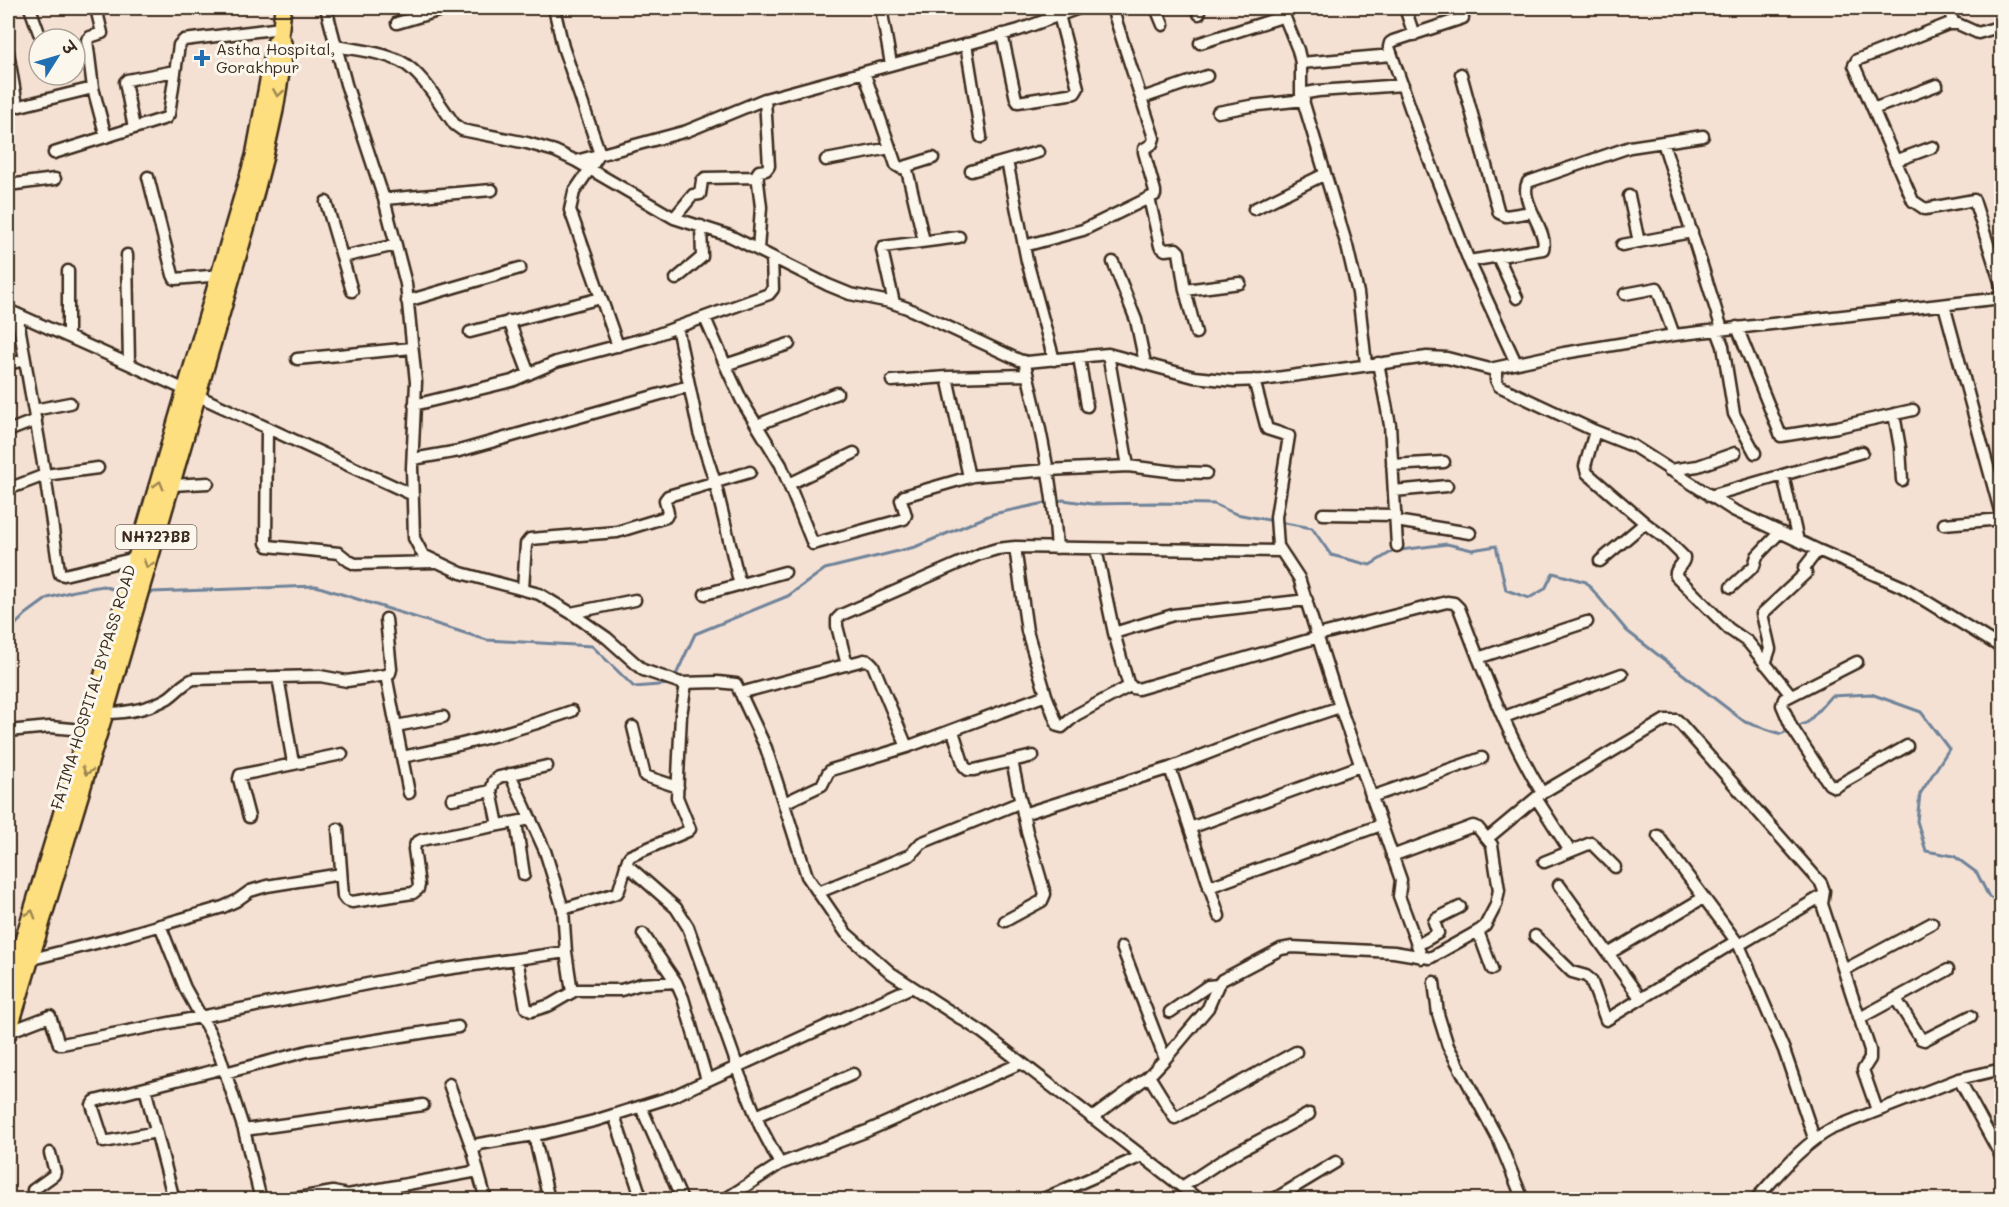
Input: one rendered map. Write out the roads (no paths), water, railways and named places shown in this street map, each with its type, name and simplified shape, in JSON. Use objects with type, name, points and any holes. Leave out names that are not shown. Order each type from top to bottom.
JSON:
[{"type":"highway","name":"FATIMA HOSPITAL BYPASS ROAD","points":[[93,731],[105,713],[191,394],[264,160],[285,48],[281,32],[283,8]]},
{"type":"highway","name":"FATIMA HOSPITAL BYPASS ROAD","points":[[8,990],[93,731],[136,558],[172,485],[191,394],[254,156],[274,43],[281,32]]},
{"type":"highway","name":"FATIMA HOSPITAL BYPASS ROAD","points":[[8,1033],[18,962]]},
{"type":"street","points":[[30,8],[37,27]]},
{"type":"street","points":[[96,8],[102,33],[87,40],[93,88],[106,137]]},
{"type":"street","points":[[326,8],[346,84],[384,200],[406,284],[416,382],[412,459],[414,538],[423,555],[461,573],[539,594],[607,638],[643,670],[683,684],[718,682],[736,684],[766,748],[807,876],[846,933],[891,973],[983,1033],[1199,1200]]},
{"type":"street","points":[[397,23],[447,8]]},
{"type":"street","points":[[554,8],[563,46],[600,154],[574,192],[570,210],[618,346]]},
{"type":"street","points":[[881,8],[891,64]]},
{"type":"street","points":[[576,161],[687,131],[765,99],[1002,34],[1079,8]]},
{"type":"street","points":[[1024,246],[1083,230],[1155,195],[1144,149],[1152,144],[1154,138],[1112,8]]},
{"type":"street","points":[[1156,8],[1163,25]]},
{"type":"street","points":[[1405,8],[1414,35]]},
{"type":"street","points":[[1949,8],[1953,22]]},
{"type":"street","points":[[1200,43],[1283,12],[1301,63],[1302,97],[1347,246],[1372,364],[1390,424],[1397,546]]},
{"type":"street","points":[[1002,34],[1018,102],[1075,93],[1078,88],[1059,15]]},
{"type":"street","points":[[1463,18],[1390,43],[1420,136],[1469,261],[1516,363]]},
{"type":"street","points":[[2001,26],[1978,33],[1953,22],[1855,62],[1854,65],[1913,201],[1925,209],[1974,200],[2001,288]]},
{"type":"street","points":[[54,153],[168,116],[179,45],[184,40],[281,32]]},
{"type":"street","points":[[966,44],[981,138]]},
{"type":"street","points":[[336,46],[381,55],[407,65],[420,78],[455,125],[462,130],[527,143],[576,161],[674,218],[730,236],[835,288],[863,297],[894,303],[1024,361],[1036,362],[1108,354],[1202,378],[1234,381],[1437,357],[1496,369],[1564,353],[1674,335],[2001,298]]},
{"type":"street","points":[[8,52],[16,105],[20,106],[93,88]]},
{"type":"street","points":[[1301,63],[1392,55]]},
{"type":"street","points":[[134,128],[124,82],[175,70]]},
{"type":"street","points":[[864,72],[896,165],[901,168],[933,158]]},
{"type":"street","points":[[1461,74],[1499,213],[1506,216],[1532,212]]},
{"type":"street","points":[[1142,98],[1207,75]]},
{"type":"street","points":[[1218,112],[1302,97],[1318,91],[1403,85]]},
{"type":"street","points":[[1873,109],[1937,85]]},
{"type":"street","points":[[758,250],[761,207],[758,172],[766,170],[769,166],[765,99]]},
{"type":"street","points":[[1469,261],[1543,249],[1544,243],[1525,187],[1528,182],[1615,151],[1703,136]]},
{"type":"street","points":[[1664,142],[1719,329],[1734,414],[1755,453]]},
{"type":"street","points":[[1895,161],[1934,147]]},
{"type":"street","points":[[826,160],[890,148]]},
{"type":"street","points":[[971,171],[1038,152]]},
{"type":"street","points":[[1007,161],[1024,246],[1054,360]]},
{"type":"street","points":[[906,166],[924,241]]},
{"type":"street","points":[[1254,209],[1325,174]]},
{"type":"street","points":[[148,177],[175,279],[221,275]]},
{"type":"street","points":[[674,218],[693,195],[700,194],[702,181],[705,178],[758,177]]},
{"type":"street","points":[[8,185],[55,179]]},
{"type":"street","points":[[384,200],[492,190]]},
{"type":"street","points":[[1629,196],[1639,242]]},
{"type":"street","points":[[1149,198],[1161,246],[1165,250],[1176,249],[1179,252],[1185,290],[1196,333]]},
{"type":"street","points":[[326,202],[352,291]]},
{"type":"street","points":[[676,279],[702,257],[701,226]]},
{"type":"street","points":[[1622,245],[1692,232]]},
{"type":"street","points":[[894,303],[883,247],[959,237]]},
{"type":"street","points":[[342,257],[396,245]]},
{"type":"street","points":[[127,255],[129,364]]},
{"type":"street","points":[[1498,257],[1517,298]]},
{"type":"street","points":[[414,405],[512,381],[556,362],[618,346],[705,318],[772,292],[772,258]]},
{"type":"street","points":[[1113,262],[1136,320],[1145,363]]},
{"type":"street","points":[[407,301],[520,268]]},
{"type":"street","points":[[68,271],[68,336]]},
{"type":"street","points":[[1185,290],[1240,283]]},
{"type":"street","points":[[1625,294],[1657,288],[1674,335]]},
{"type":"street","points":[[470,332],[601,298]]},
{"type":"street","points":[[1944,305],[2001,518],[1944,524]]},
{"type":"street","points":[[12,312],[413,495]]},
{"type":"street","points":[[12,312],[25,360],[60,574],[64,575],[136,558]]},
{"type":"street","points":[[705,318],[746,406],[782,465],[811,542],[816,545],[904,519],[906,515],[902,500],[904,496],[969,477],[1128,466],[1206,473]]},
{"type":"street","points":[[509,321],[529,374]]},
{"type":"street","points":[[677,327],[699,432],[715,482],[740,585]]},
{"type":"street","points":[[1737,327],[1781,436],[1837,427],[1913,410]]},
{"type":"street","points":[[725,365],[789,344]]},
{"type":"street","points":[[297,359],[412,348]]},
{"type":"street","points":[[1108,354],[1128,466]]},
{"type":"street","points":[[1079,357],[1087,406]]},
{"type":"street","points":[[8,364],[25,360]]},
{"type":"street","points":[[1024,361],[1053,497],[1057,548]]},
{"type":"street","points":[[1496,369],[1496,380],[1499,386],[1595,431],[1633,446],[1733,510],[1903,587],[2001,648]]},
{"type":"street","points":[[892,381],[1027,375]]},
{"type":"street","points":[[947,377],[969,477]]},
{"type":"street","points":[[1254,380],[1267,429],[1289,436],[1276,517],[1276,534],[1281,551],[1299,578],[1307,600],[1340,707],[1401,880],[1399,896],[1422,958]]},
{"type":"street","points":[[412,459],[459,451],[689,386]]},
{"type":"street","points":[[758,425],[837,393]]},
{"type":"street","points":[[8,431],[35,415],[70,403]]},
{"type":"street","points":[[1894,414],[1900,448],[1902,480]]},
{"type":"street","points":[[267,429],[266,543],[268,546],[339,553],[355,564],[439,562]]},
{"type":"street","points":[[1595,431],[1585,469],[1587,473],[1666,538],[1684,557],[1684,562],[1676,571],[1676,576],[1729,629],[1748,642],[1791,695]]},
{"type":"street","points":[[1710,496],[1862,452]]},
{"type":"street","points":[[789,484],[854,453]]},
{"type":"street","points":[[1669,470],[1698,466],[1735,453]]},
{"type":"street","points":[[1392,465],[1444,462]]},
{"type":"street","points":[[8,489],[45,475],[98,468]]},
{"type":"street","points":[[523,589],[526,544],[530,539],[621,531],[666,517],[668,513],[665,500],[668,496],[750,472]]},
{"type":"street","points":[[1783,475],[1798,541]]},
{"type":"street","points":[[172,485],[208,483]]},
{"type":"street","points":[[1394,490],[1448,486]]},
{"type":"street","points":[[1323,514],[1396,518],[1470,533]]},
{"type":"street","points":[[1600,561],[1645,523]]},
{"type":"street","points":[[1731,586],[1754,566],[1757,556],[1780,532]]},
{"type":"street","points":[[847,665],[837,626],[837,619],[842,615],[980,554],[997,549],[1015,547],[1281,551]]},
{"type":"street","points":[[1015,547],[1027,631],[1046,695],[1059,727],[1076,715],[1130,686],[1138,689],[1319,636],[1451,602],[1458,608],[1539,795],[1570,851]]},
{"type":"street","points":[[1095,549],[1114,633],[1130,686]]},
{"type":"street","points":[[1766,664],[1770,649],[1762,614],[1806,573],[1804,568],[1818,550]]},
{"type":"street","points":[[705,594],[785,572]]},
{"type":"street","points":[[571,613],[635,600]]},
{"type":"street","points":[[1114,633],[1173,615],[1307,600]]},
{"type":"street","points":[[105,713],[124,713],[166,699],[182,688],[186,682],[194,679],[320,676],[347,681],[386,675],[391,669],[386,619]]},
{"type":"street","points":[[1478,658],[1587,622]]},
{"type":"street","points":[[740,693],[864,660],[869,661],[873,665],[907,747]]},
{"type":"street","points":[[1857,662],[1791,695],[1782,702],[1791,726],[1829,784],[1835,787],[1907,746]]},
{"type":"street","points":[[1504,717],[1623,674]]},
{"type":"street","points":[[386,675],[409,793]]},
{"type":"street","points":[[278,677],[293,763]]},
{"type":"street","points":[[563,909],[617,893],[620,890],[630,856],[690,829],[677,800],[683,684]]},
{"type":"street","points":[[784,803],[822,785],[831,771],[953,731],[1046,695]]},
{"type":"street","points":[[1023,814],[1170,768],[1250,737],[1340,707]]},
{"type":"street","points":[[402,757],[454,747],[528,727],[572,711]]},
{"type":"street","points":[[396,726],[443,717]]},
{"type":"street","points":[[1488,838],[1539,795],[1665,720],[1677,720],[1821,883],[1824,891],[1822,903],[1871,1055],[1863,1073],[1877,1110]]},
{"type":"street","points":[[8,731],[50,727],[93,731]]},
{"type":"street","points":[[633,727],[645,776],[678,787]]},
{"type":"street","points":[[953,731],[964,766],[968,770],[1033,756]]},
{"type":"street","points":[[249,817],[239,779],[240,775],[342,754]]},
{"type":"street","points":[[1371,797],[1482,758]]},
{"type":"street","points":[[1005,921],[1042,901],[1045,894],[1023,814],[1012,761]]},
{"type":"street","points":[[498,825],[491,791],[496,778],[547,766]]},
{"type":"street","points":[[1190,828],[1360,766]]},
{"type":"street","points":[[1170,768],[1219,915]]},
{"type":"street","points":[[510,774],[545,851],[563,909],[572,992]]},
{"type":"street","points":[[452,799],[491,791]]},
{"type":"street","points":[[819,892],[910,855],[921,843],[1021,802]]},
{"type":"street","points":[[338,829],[343,896],[352,902],[413,893],[418,889],[414,849],[416,843],[421,840],[531,819]]},
{"type":"street","points":[[516,822],[524,875]]},
{"type":"street","points":[[1209,887],[1381,825]]},
{"type":"street","points":[[1092,1118],[1149,1076],[1208,1008],[1222,980],[1250,964],[1286,947],[1394,952],[1422,958],[1434,957],[1485,926],[1498,896],[1493,848],[1488,838],[1478,828],[1473,826],[1392,856]]},
{"type":"street","points":[[1658,836],[1737,943],[1784,1050],[1814,1138]]},
{"type":"street","points":[[1544,862],[1591,843],[1615,867]]},
{"type":"street","points":[[626,864],[676,908],[688,927],[756,1116],[780,1164]]},
{"type":"street","points":[[18,962],[116,938],[223,907],[258,888],[341,874]]},
{"type":"street","points":[[1558,885],[1641,999]]},
{"type":"street","points":[[1535,936],[1572,972],[1591,980],[1606,1020],[1822,896]]},
{"type":"street","points":[[1608,954],[1703,898]]},
{"type":"street","points":[[1418,945],[1438,933],[1434,922],[1436,919],[1460,907]]},
{"type":"street","points":[[1844,970],[1932,922]]},
{"type":"street","points":[[160,925],[186,987],[216,1045],[244,1130],[261,1200]]},
{"type":"street","points":[[1478,931],[1492,969]]},
{"type":"street","points":[[643,934],[676,982],[683,998],[707,1080]]},
{"type":"street","points":[[1122,947],[1165,1059]]},
{"type":"street","points":[[8,1033],[50,1017],[57,1040],[59,1044],[62,1044],[439,970],[566,952]]},
{"type":"street","points":[[517,959],[528,1011],[550,1005],[581,989],[621,990],[641,984],[676,982]]},
{"type":"street","points":[[1860,1018],[1948,970]]},
{"type":"street","points":[[1434,982],[1438,1014],[1448,1046],[1499,1141],[1523,1200]]},
{"type":"street","points":[[1170,1012],[1208,986],[1218,985]]},
{"type":"street","points":[[472,1152],[479,1144],[534,1135],[614,1115],[670,1097],[912,987]]},
{"type":"street","points":[[1896,999],[1921,1039],[1924,1040],[1971,1016]]},
{"type":"street","points":[[156,1132],[104,1142],[92,1105],[95,1101],[145,1088],[308,1051],[458,1027]]},
{"type":"street","points":[[1149,1076],[1175,1118],[1296,1052]]},
{"type":"street","points":[[724,1200],[780,1164],[867,1131],[1021,1063]]},
{"type":"street","points":[[1755,1200],[1814,1138],[1877,1110],[1911,1100],[1959,1080],[2001,1069]]},
{"type":"street","points":[[756,1116],[853,1074]]},
{"type":"street","points":[[1959,1080],[2001,1158]]},
{"type":"street","points":[[449,1084],[486,1200]]},
{"type":"street","points":[[145,1088],[174,1200]]},
{"type":"street","points":[[244,1130],[423,1105]]},
{"type":"street","points":[[641,1107],[682,1200]]},
{"type":"street","points":[[1182,1187],[1226,1158],[1309,1114]]},
{"type":"street","points":[[614,1115],[642,1200]]},
{"type":"street","points":[[534,1135],[549,1200]]},
{"type":"street","points":[[34,1200],[33,1190],[54,1175],[50,1154]]},
{"type":"street","points":[[1041,1200],[1142,1156]]},
{"type":"street","points":[[1273,1200],[1336,1162]]},
{"type":"street","points":[[287,1200],[348,1195],[478,1171]]},
{"type":"waterway","points":[[1056,501],[1092,504],[1214,504],[1236,514],[1312,528],[1331,555],[1370,565],[1393,551],[1447,544],[1472,550],[1496,546],[1506,590],[1529,598],[1545,589],[1553,573],[1586,582],[1627,631],[1745,722],[1781,734],[1808,722],[1831,696],[1871,694],[1921,712],[1949,749],[1920,794],[1917,821],[1926,851],[1954,856],[1977,873],[1989,897],[2002,904]]},
{"type":"waterway","points":[[674,679],[695,634],[788,596],[825,569],[915,547],[993,514],[1050,502]]},
{"type":"waterway","points":[[8,632],[26,614],[48,598],[103,586],[118,591]]},
{"type":"waterway","points":[[146,594],[316,586],[487,640],[592,646],[634,687],[671,684]]},
{"type":"place","name":"Astha Hospital, Gorakhpur","points":[[202,58]]}]
